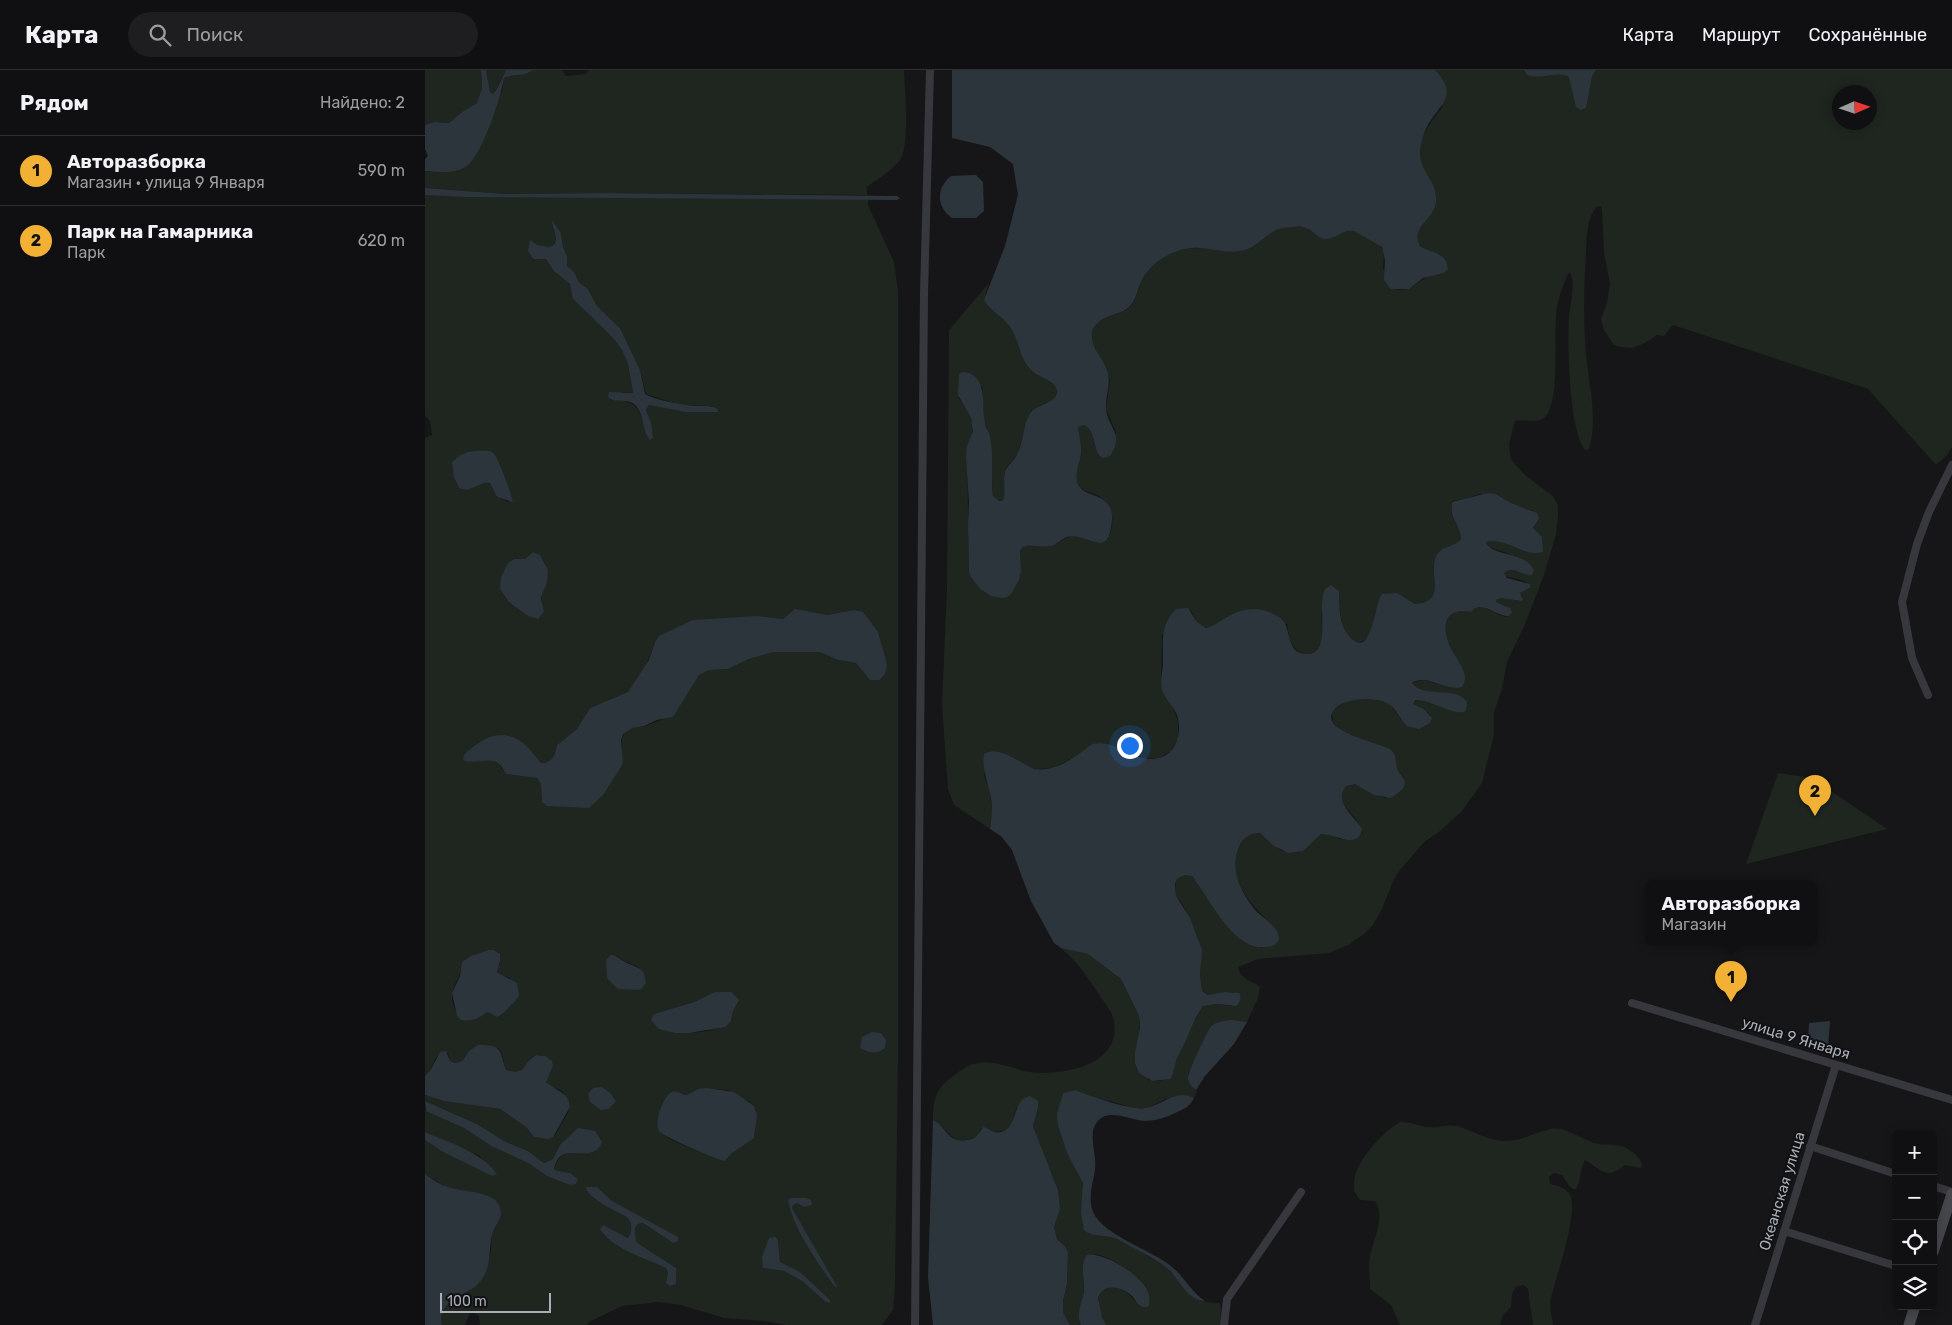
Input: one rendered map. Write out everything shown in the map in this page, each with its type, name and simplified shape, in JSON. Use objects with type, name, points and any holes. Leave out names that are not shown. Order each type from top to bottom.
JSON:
[{"type":"street","points":[[915,1325],[924,294],[930,70]]},
{"type":"street","points":[[1928,695],[1912,658],[1902,602],[1917,544],[1929,512],[1952,465]]},
{"type":"street","name":"улица 9 Января","points":[[1632,1003],[1952,1100]]},
{"type":"street","name":"Океанская улица","points":[[1755,1325],[1836,1065]]},
{"type":"street","points":[[1811,1146],[1892,1173]]},
{"type":"street","points":[[1937,1187],[1952,1193],[1937,1240]]},
{"type":"street","points":[[1224,1325],[1227,1298],[1301,1192]]},
{"type":"street","points":[[1784,1231],[1893,1265]]},
{"type":"street","points":[[1909,1325],[1914,1310]]},
{"type":"shaded area","points":[[425,70],[481,70],[482,88],[477,103],[449,123],[434,122],[425,125]]},
{"type":"shaded area","points":[[481,70],[486,70],[492,94],[498,87],[506,70],[533,70],[525,74],[504,78],[485,138],[473,160],[467,166],[463,169],[452,171],[425,171],[425,159],[428,156],[425,149],[425,125],[434,122],[449,123],[477,103],[482,88]]},
{"type":"shaded area","points":[[486,70],[506,70],[492,94],[490,93]]},
{"type":"shaded area","points":[[533,70],[562,70],[566,76],[586,74],[589,70],[904,70],[906,114],[904,148],[902,156],[896,165],[867,187],[867,195],[506,194],[425,188],[425,171],[433,172],[502,92],[504,78],[525,74]]},
{"type":"shaded area","points":[[952,70],[1435,70],[1442,78],[1447,92],[1443,104],[1426,128],[1420,154],[1424,168],[1434,186],[1436,202],[1432,213],[1420,228],[1418,239],[1420,246],[1444,259],[1448,269],[1444,273],[1423,278],[1409,289],[1391,289],[1384,280],[1385,260],[1382,247],[1354,231],[1347,231],[1325,239],[1304,227],[1298,226],[1274,231],[1253,247],[1242,251],[1230,252],[1190,248],[1160,260],[1151,268],[1140,283],[1134,301],[1129,307],[1100,321],[1092,331],[1093,342],[1107,370],[1109,385],[1106,409],[1116,436],[1116,442],[1110,456],[1103,458],[1097,451],[1088,428],[1084,425],[1078,427],[1081,451],[1077,476],[1078,484],[1082,489],[1107,502],[1111,509],[1112,518],[1108,538],[1101,543],[1071,536],[1050,546],[1030,545],[1023,547],[1020,551],[1021,571],[1019,580],[1011,594],[1002,598],[991,596],[979,588],[969,573],[969,502],[966,457],[967,446],[973,431],[971,418],[958,395],[959,374],[962,372],[971,374],[980,384],[985,424],[989,433],[991,447],[993,496],[999,501],[1002,501],[1004,498],[1005,472],[1019,451],[1028,417],[1034,409],[1052,400],[1057,393],[1052,383],[1035,373],[1028,366],[1022,356],[1015,335],[1009,326],[984,300],[1005,246],[1018,195],[1013,164],[990,147],[952,138]]},
{"type":"shaded area","points":[[1435,70],[1524,70],[1527,75],[1539,76],[1553,71],[1561,71],[1569,75],[1586,107],[1592,77],[1596,70],[1952,70],[1952,447],[1947,455],[1936,465],[1868,389],[1673,325],[1664,336],[1657,335],[1645,343],[1632,348],[1614,345],[1604,330],[1601,319],[1607,303],[1610,283],[1604,253],[1602,211],[1601,206],[1596,207],[1588,228],[1584,290],[1585,341],[1593,414],[1592,438],[1589,449],[1585,450],[1575,424],[1572,406],[1568,347],[1569,317],[1573,288],[1570,272],[1557,307],[1555,382],[1550,409],[1542,419],[1515,421],[1509,444],[1511,460],[1526,476],[1553,496],[1558,505],[1558,515],[1556,534],[1544,575],[1525,624],[1507,662],[1502,689],[1494,712],[1494,735],[1482,783],[1462,811],[1440,831],[1424,842],[1400,870],[1373,925],[1364,934],[1348,945],[1329,953],[1258,959],[1238,967],[1243,977],[1260,987],[1258,998],[1247,1022],[1213,1025],[1208,1032],[1188,1074],[1194,1089],[1197,1091],[1194,1098],[1190,1096],[1166,1099],[1148,1108],[1133,1108],[1097,1099],[1075,1090],[1063,1093],[1058,1126],[1067,1153],[1082,1180],[1089,1234],[1109,1236],[1141,1252],[1166,1267],[1196,1298],[1210,1303],[1220,1303],[1221,1309],[1220,1325],[1106,1325],[1098,1304],[1099,1295],[1102,1291],[1111,1287],[1118,1287],[1137,1303],[1148,1307],[1149,1293],[1132,1273],[1109,1259],[1095,1254],[1083,1263],[1084,1288],[1079,1322],[1081,1325],[1070,1325],[1063,1312],[1063,1301],[1067,1284],[1068,1252],[1065,1246],[1057,1239],[1055,1233],[1054,1225],[1060,1209],[1058,1190],[1033,1126],[1038,1108],[1017,1107],[1011,1124],[1006,1130],[994,1132],[988,1128],[981,1128],[974,1138],[960,1140],[951,1136],[933,1120],[937,1093],[950,1078],[971,1065],[991,1063],[1041,1073],[1079,1068],[1102,1056],[1114,1036],[1113,1018],[1082,970],[1059,947],[1088,954],[1121,979],[1139,1016],[1139,1037],[1148,1080],[1159,1081],[1172,1077],[1177,1058],[1203,1006],[1217,1004],[1232,1006],[1234,992],[1208,995],[1202,991],[1200,974],[1201,950],[1183,905],[1176,896],[1176,880],[1185,875],[1192,876],[1261,948],[1275,945],[1274,926],[1257,910],[1243,891],[1238,880],[1235,869],[1240,844],[1247,837],[1260,833],[1283,851],[1299,852],[1321,834],[1329,834],[1340,839],[1357,838],[1362,833],[1356,820],[1341,798],[1343,789],[1347,784],[1357,785],[1385,798],[1404,778],[1397,770],[1393,752],[1378,744],[1345,733],[1333,722],[1332,712],[1343,703],[1367,699],[1390,704],[1402,721],[1430,723],[1431,716],[1424,709],[1413,704],[1413,701],[1418,700],[1436,704],[1452,694],[1419,689],[1411,683],[1423,680],[1453,688],[1464,671],[1456,659],[1446,634],[1447,618],[1456,611],[1470,612],[1479,607],[1507,617],[1506,606],[1496,602],[1496,600],[1501,598],[1521,601],[1520,593],[1532,586],[1524,581],[1505,576],[1505,572],[1512,570],[1532,575],[1534,572],[1521,558],[1490,547],[1486,542],[1500,542],[1534,553],[1541,553],[1533,528],[1539,519],[1533,511],[1480,494],[1452,501],[1452,513],[1461,539],[1440,553],[1435,561],[1435,588],[1431,599],[1415,604],[1402,596],[1375,612],[1370,633],[1360,643],[1348,637],[1344,630],[1339,592],[1331,585],[1324,602],[1321,617],[1322,642],[1317,652],[1311,654],[1300,653],[1293,646],[1287,624],[1228,616],[1216,625],[1203,628],[1197,622],[1190,609],[1162,635],[1161,677],[1178,721],[1178,739],[1171,751],[1159,758],[1144,758],[1118,747],[1075,757],[1052,768],[1034,769],[1005,754],[998,752],[986,753],[984,776],[990,790],[992,813],[990,829],[954,805],[948,789],[942,705],[947,587],[949,330],[989,283],[984,300],[1006,322],[1015,335],[1022,356],[1028,366],[1035,373],[1052,383],[1057,393],[1052,399],[1034,409],[1028,417],[1018,452],[1007,466],[1005,472],[1004,498],[1002,501],[996,500],[993,496],[990,438],[984,420],[982,386],[958,397],[969,415],[973,426],[971,439],[967,446],[969,573],[979,588],[1021,571],[1020,553],[1025,546],[1050,546],[1068,537],[1075,536],[1098,543],[1108,539],[1112,527],[1110,509],[1103,499],[1079,486],[1077,476],[1081,451],[1078,427],[1084,425],[1088,428],[1101,457],[1116,432],[1106,409],[1110,380],[1092,343],[1092,331],[1100,321],[1130,307],[1135,300],[1144,277],[1160,260],[1173,253],[1192,248],[1230,251],[1247,250],[1275,230],[1297,226],[1306,228],[1319,237],[1325,238],[1347,231],[1354,231],[1379,244],[1384,251],[1383,269],[1396,290],[1409,289],[1428,276],[1444,273],[1429,257],[1418,241],[1419,229],[1435,207],[1436,201],[1434,188],[1420,162],[1420,145],[1427,128],[1442,108],[1439,75]]},
{"type":"shaded area","points":[[1524,70],[1596,70],[1592,77],[1586,108],[1581,110],[1576,107],[1569,77],[1560,74],[1533,76],[1527,75]]},
{"type":"shaded area","points":[[976,175],[983,182],[984,211],[976,218],[952,218],[947,214],[941,203],[940,197],[943,186],[951,176]]},
{"type":"shaded area","points":[[425,188],[506,194],[605,193],[897,196],[900,198],[897,200],[466,197],[425,195]]},
{"type":"shaded area","points":[[425,195],[868,199],[868,205],[894,262],[898,292],[898,1057],[895,1284],[893,1310],[882,1325],[786,1325],[765,1321],[724,1318],[681,1305],[658,1302],[622,1306],[589,1322],[587,1325],[480,1325],[479,1316],[471,1310],[465,1325],[442,1325],[441,1317],[443,1310],[453,1300],[473,1289],[478,1284],[491,1254],[491,1239],[500,1218],[482,1194],[446,1187],[425,1174],[425,1140],[441,1151],[493,1176],[480,1156],[425,1132],[425,1110],[464,1128],[491,1146],[528,1163],[547,1176],[570,1173],[554,1170],[556,1163],[564,1155],[575,1152],[595,1153],[560,1145],[553,1159],[544,1163],[528,1151],[506,1142],[477,1124],[425,1101],[425,1095],[444,1101],[500,1109],[526,1127],[534,1137],[547,1139],[555,1135],[569,1111],[570,1104],[562,1091],[547,1084],[546,1079],[551,1071],[551,1060],[543,1056],[537,1055],[533,1057],[523,1071],[519,1073],[506,1070],[501,1051],[498,1048],[469,1051],[462,1061],[455,1063],[450,1061],[448,1053],[436,1057],[430,1071],[425,1076],[425,438],[432,435],[430,421],[425,415]],"holes":[[[553,229],[561,233],[563,247],[567,256],[567,266],[574,272],[579,282],[588,289],[597,306],[620,328],[640,370],[646,394],[680,405],[712,406],[719,411],[649,405],[646,410],[651,422],[651,440],[638,409],[630,403],[608,397],[624,392],[633,393],[628,364],[622,350],[613,338],[587,313],[567,280],[558,274],[546,259],[532,259],[534,242],[536,245],[549,247],[554,245],[556,236]],[[482,452],[492,452],[502,469],[509,502],[497,497],[490,483],[482,483],[462,490],[457,485]],[[534,552],[545,564],[546,570],[542,592],[543,609],[536,619],[509,602],[517,559],[525,559]],[[795,610],[827,615],[854,610],[870,679],[856,663],[838,660],[820,652],[774,652],[749,659],[728,669],[710,670],[699,675],[673,716],[646,726],[628,729],[622,742],[623,762],[542,802],[541,785],[537,778],[506,774],[499,764],[493,761],[520,741],[541,763],[550,762],[553,759],[557,745],[577,729],[590,708],[628,692],[633,687],[644,669],[655,642],[758,616],[783,619]],[[493,950],[498,952],[500,963],[497,969],[498,973],[510,978],[514,1003],[497,1017],[487,1012],[475,1019],[461,1020],[455,1010],[452,998],[462,964]],[[616,955],[640,968],[607,978]],[[715,992],[733,1011],[731,1021],[726,1025],[712,1030],[689,1033],[675,1033],[654,1014],[694,1002]],[[710,1089],[727,1090],[736,1094],[750,1102],[756,1110],[755,1134],[752,1139],[731,1154],[726,1160],[708,1155],[670,1139],[658,1128],[658,1116],[668,1096],[677,1092],[687,1095]],[[597,1187],[612,1201],[673,1243],[643,1223],[638,1224],[635,1228],[636,1242],[676,1268],[668,1273],[666,1268],[614,1243],[603,1235],[603,1226],[628,1238],[631,1228],[627,1217],[593,1198]],[[788,1201],[812,1204],[804,1207],[798,1203],[792,1205],[792,1208],[837,1287],[834,1286],[808,1248]],[[778,1240],[780,1262],[802,1281],[784,1271],[763,1268]]]},
{"type":"shaded area","points":[[552,220],[561,233],[563,247],[567,256],[567,266],[574,272],[579,282],[588,289],[597,306],[620,328],[640,370],[645,394],[677,403],[713,407],[718,409],[718,412],[686,412],[649,405],[646,410],[651,422],[653,438],[650,440],[645,431],[640,412],[634,404],[608,397],[609,392],[633,393],[628,364],[622,350],[613,338],[573,299],[570,284],[554,271],[546,259],[533,259],[528,251],[530,240],[537,245],[549,247],[554,245],[556,236]]},
{"type":"shaded area","points":[[487,451],[495,454],[513,502],[497,497],[490,483],[471,489],[459,488],[454,477],[452,462],[468,452]]},
{"type":"shaded area","points":[[1488,493],[1495,494],[1511,503],[1537,513],[1539,519],[1533,528],[1542,537],[1543,552],[1529,552],[1501,542],[1486,542],[1495,550],[1517,557],[1530,564],[1534,571],[1532,575],[1514,570],[1504,573],[1507,578],[1530,584],[1531,587],[1520,593],[1523,600],[1521,601],[1501,598],[1496,600],[1496,602],[1510,608],[1512,612],[1509,616],[1480,607],[1475,608],[1471,612],[1457,611],[1452,613],[1446,621],[1446,634],[1449,645],[1465,674],[1462,687],[1449,687],[1424,680],[1412,683],[1417,688],[1424,690],[1455,694],[1462,697],[1467,702],[1466,711],[1456,712],[1428,702],[1415,700],[1413,704],[1424,709],[1432,718],[1430,723],[1419,729],[1407,726],[1390,705],[1378,700],[1360,699],[1337,706],[1333,711],[1331,719],[1335,725],[1353,736],[1391,750],[1405,784],[1402,790],[1391,798],[1374,795],[1355,784],[1346,786],[1343,792],[1343,803],[1362,829],[1356,839],[1351,840],[1321,834],[1303,851],[1288,853],[1274,846],[1260,833],[1250,835],[1242,841],[1236,855],[1235,864],[1238,880],[1241,889],[1256,911],[1277,931],[1279,940],[1274,945],[1270,947],[1254,946],[1243,941],[1223,921],[1192,876],[1185,875],[1177,879],[1175,884],[1176,896],[1190,918],[1202,950],[1200,974],[1202,991],[1208,995],[1225,992],[1239,993],[1240,998],[1236,1006],[1217,1004],[1203,1006],[1177,1058],[1172,1077],[1170,1079],[1152,1081],[1139,1073],[1135,1063],[1140,1028],[1139,1016],[1121,979],[1088,954],[1061,948],[1054,943],[1031,901],[1012,850],[1001,836],[990,829],[992,804],[984,768],[984,754],[995,751],[1002,753],[1034,769],[1058,766],[1092,744],[1101,743],[1144,758],[1162,757],[1172,750],[1179,733],[1177,715],[1164,695],[1161,685],[1165,627],[1176,609],[1188,608],[1197,622],[1206,628],[1235,613],[1248,609],[1267,611],[1283,621],[1294,649],[1306,654],[1314,653],[1322,639],[1322,607],[1325,589],[1331,585],[1339,591],[1340,615],[1345,631],[1357,642],[1363,642],[1371,628],[1382,594],[1397,593],[1415,604],[1426,602],[1432,598],[1435,585],[1435,560],[1438,553],[1456,544],[1461,539],[1452,513],[1452,502]]},
{"type":"shaded area","points":[[533,552],[540,555],[548,570],[547,582],[541,598],[544,612],[538,619],[528,616],[509,602],[500,589],[501,577],[508,563],[514,559],[525,559]]},
{"type":"shaded area","points":[[795,609],[827,615],[854,610],[863,612],[878,632],[887,664],[885,674],[879,680],[870,680],[856,663],[838,660],[820,652],[774,652],[749,659],[728,669],[710,670],[699,675],[673,717],[632,728],[623,734],[621,740],[623,762],[621,767],[603,795],[589,808],[547,806],[542,802],[541,785],[537,778],[506,774],[500,765],[491,761],[472,762],[463,760],[464,755],[483,740],[503,735],[522,742],[541,763],[549,761],[554,755],[557,745],[577,729],[590,708],[628,692],[649,660],[659,636],[693,620],[758,616],[783,619]]},
{"type":"shaded area","points":[[1778,773],[1812,778],[1887,829],[1746,864]]},
{"type":"shaded area","points":[[494,950],[500,954],[497,972],[517,983],[519,996],[509,1008],[497,1017],[487,1012],[475,1019],[461,1020],[457,1016],[452,993],[460,976],[462,962],[471,956]]},
{"type":"shaded area","points":[[611,955],[642,971],[646,983],[640,990],[618,989],[607,978],[606,960]]},
{"type":"shaded area","points":[[715,992],[731,992],[739,1000],[733,1011],[731,1021],[725,1027],[689,1033],[675,1033],[659,1029],[651,1020],[654,1014],[694,1002]]},
{"type":"shaded area","points":[[1230,1020],[1247,1022],[1234,1044],[1205,1076],[1196,1090],[1191,1085],[1188,1077],[1202,1043],[1211,1026]]},
{"type":"shaded area","points":[[1830,1021],[1828,1047],[1808,1043],[1809,1023]]},
{"type":"shaded area","points":[[872,1032],[881,1033],[886,1040],[885,1048],[879,1052],[870,1052],[860,1048],[862,1037]]},
{"type":"shaded area","points":[[478,1045],[496,1047],[501,1053],[506,1070],[521,1071],[536,1055],[545,1056],[552,1061],[553,1066],[546,1082],[565,1095],[570,1107],[553,1137],[547,1139],[534,1137],[526,1127],[500,1109],[444,1101],[425,1095],[425,1076],[430,1071],[440,1052],[446,1051],[450,1061],[455,1063],[462,1061],[469,1051]]},
{"type":"shaded area","points":[[602,1087],[616,1101],[609,1109],[601,1110],[590,1102],[588,1094],[593,1088]]},
{"type":"shaded area","points":[[706,1088],[734,1092],[754,1106],[757,1115],[754,1138],[731,1154],[725,1161],[669,1138],[659,1131],[660,1110],[669,1094],[678,1092],[687,1095],[698,1089]]},
{"type":"shaded area","points":[[1075,1090],[1111,1102],[1140,1108],[1152,1106],[1176,1096],[1188,1095],[1194,1098],[1185,1108],[1159,1119],[1144,1121],[1123,1116],[1107,1115],[1098,1121],[1093,1131],[1095,1172],[1091,1192],[1091,1205],[1098,1220],[1107,1228],[1171,1266],[1205,1301],[1194,1298],[1189,1294],[1166,1267],[1153,1258],[1117,1239],[1091,1234],[1084,1230],[1081,1213],[1083,1183],[1067,1153],[1058,1126],[1057,1114],[1063,1093]]},
{"type":"shaded area","points":[[1030,1096],[1038,1101],[1033,1126],[1058,1190],[1060,1209],[1054,1227],[1057,1239],[1065,1246],[1068,1252],[1067,1284],[1063,1301],[1063,1312],[1070,1325],[933,1325],[928,1277],[933,1120],[951,1137],[957,1140],[973,1139],[983,1127],[996,1132],[1006,1129],[1013,1120],[1020,1102]]},
{"type":"shaded area","points":[[425,1101],[477,1124],[506,1142],[528,1151],[544,1163],[553,1159],[560,1145],[578,1128],[595,1131],[602,1142],[598,1149],[591,1153],[569,1153],[562,1155],[557,1160],[554,1170],[570,1173],[578,1179],[576,1184],[570,1185],[547,1176],[528,1163],[491,1146],[464,1128],[426,1111]]},
{"type":"shaded area","points":[[1400,1122],[1426,1127],[1456,1126],[1491,1139],[1503,1141],[1515,1140],[1545,1130],[1557,1129],[1598,1144],[1624,1147],[1633,1152],[1639,1159],[1642,1165],[1640,1168],[1625,1165],[1609,1173],[1585,1160],[1579,1183],[1575,1190],[1570,1187],[1562,1175],[1554,1173],[1549,1177],[1550,1184],[1561,1187],[1568,1192],[1572,1204],[1572,1216],[1566,1245],[1550,1301],[1553,1325],[1533,1325],[1528,1289],[1524,1285],[1516,1287],[1512,1294],[1511,1307],[1503,1315],[1500,1325],[1400,1325],[1391,1305],[1370,1289],[1369,1262],[1379,1215],[1375,1201],[1360,1200],[1354,1191],[1355,1176],[1373,1145]]},
{"type":"shaded area","points":[[425,1132],[454,1144],[482,1159],[497,1174],[493,1176],[488,1174],[441,1151],[425,1140]]},
{"type":"shaded area","points":[[425,1174],[445,1186],[490,1197],[498,1203],[501,1212],[500,1219],[491,1238],[487,1270],[484,1277],[474,1288],[448,1304],[441,1317],[442,1325],[425,1325]]},
{"type":"shaded area","points":[[586,1187],[597,1187],[612,1201],[678,1237],[678,1241],[673,1243],[643,1223],[638,1224],[635,1228],[636,1242],[676,1268],[676,1284],[670,1286],[666,1283],[668,1273],[666,1268],[629,1252],[605,1235],[600,1229],[603,1225],[628,1238],[631,1230],[630,1222],[627,1217],[597,1200]]},
{"type":"shaded area","points":[[790,1198],[806,1198],[811,1200],[812,1205],[804,1207],[797,1203],[792,1208],[838,1288],[834,1286],[813,1256],[801,1235],[791,1212],[788,1201]]},
{"type":"shaded area","points":[[775,1237],[778,1240],[780,1262],[800,1272],[830,1300],[830,1303],[826,1302],[802,1281],[784,1271],[763,1268],[762,1257],[769,1238]]},
{"type":"shaded area","points":[[1087,1255],[1104,1257],[1132,1273],[1146,1287],[1149,1296],[1149,1306],[1139,1305],[1127,1292],[1113,1287],[1108,1288],[1100,1293],[1098,1298],[1102,1317],[1106,1325],[1081,1325],[1079,1317],[1084,1290],[1083,1263]]},
{"type":"place","name":"Парк на Гамарника","points":[[1815,816]]},
{"type":"place","name":"Авторазборка","points":[[1731,1002]]}]
